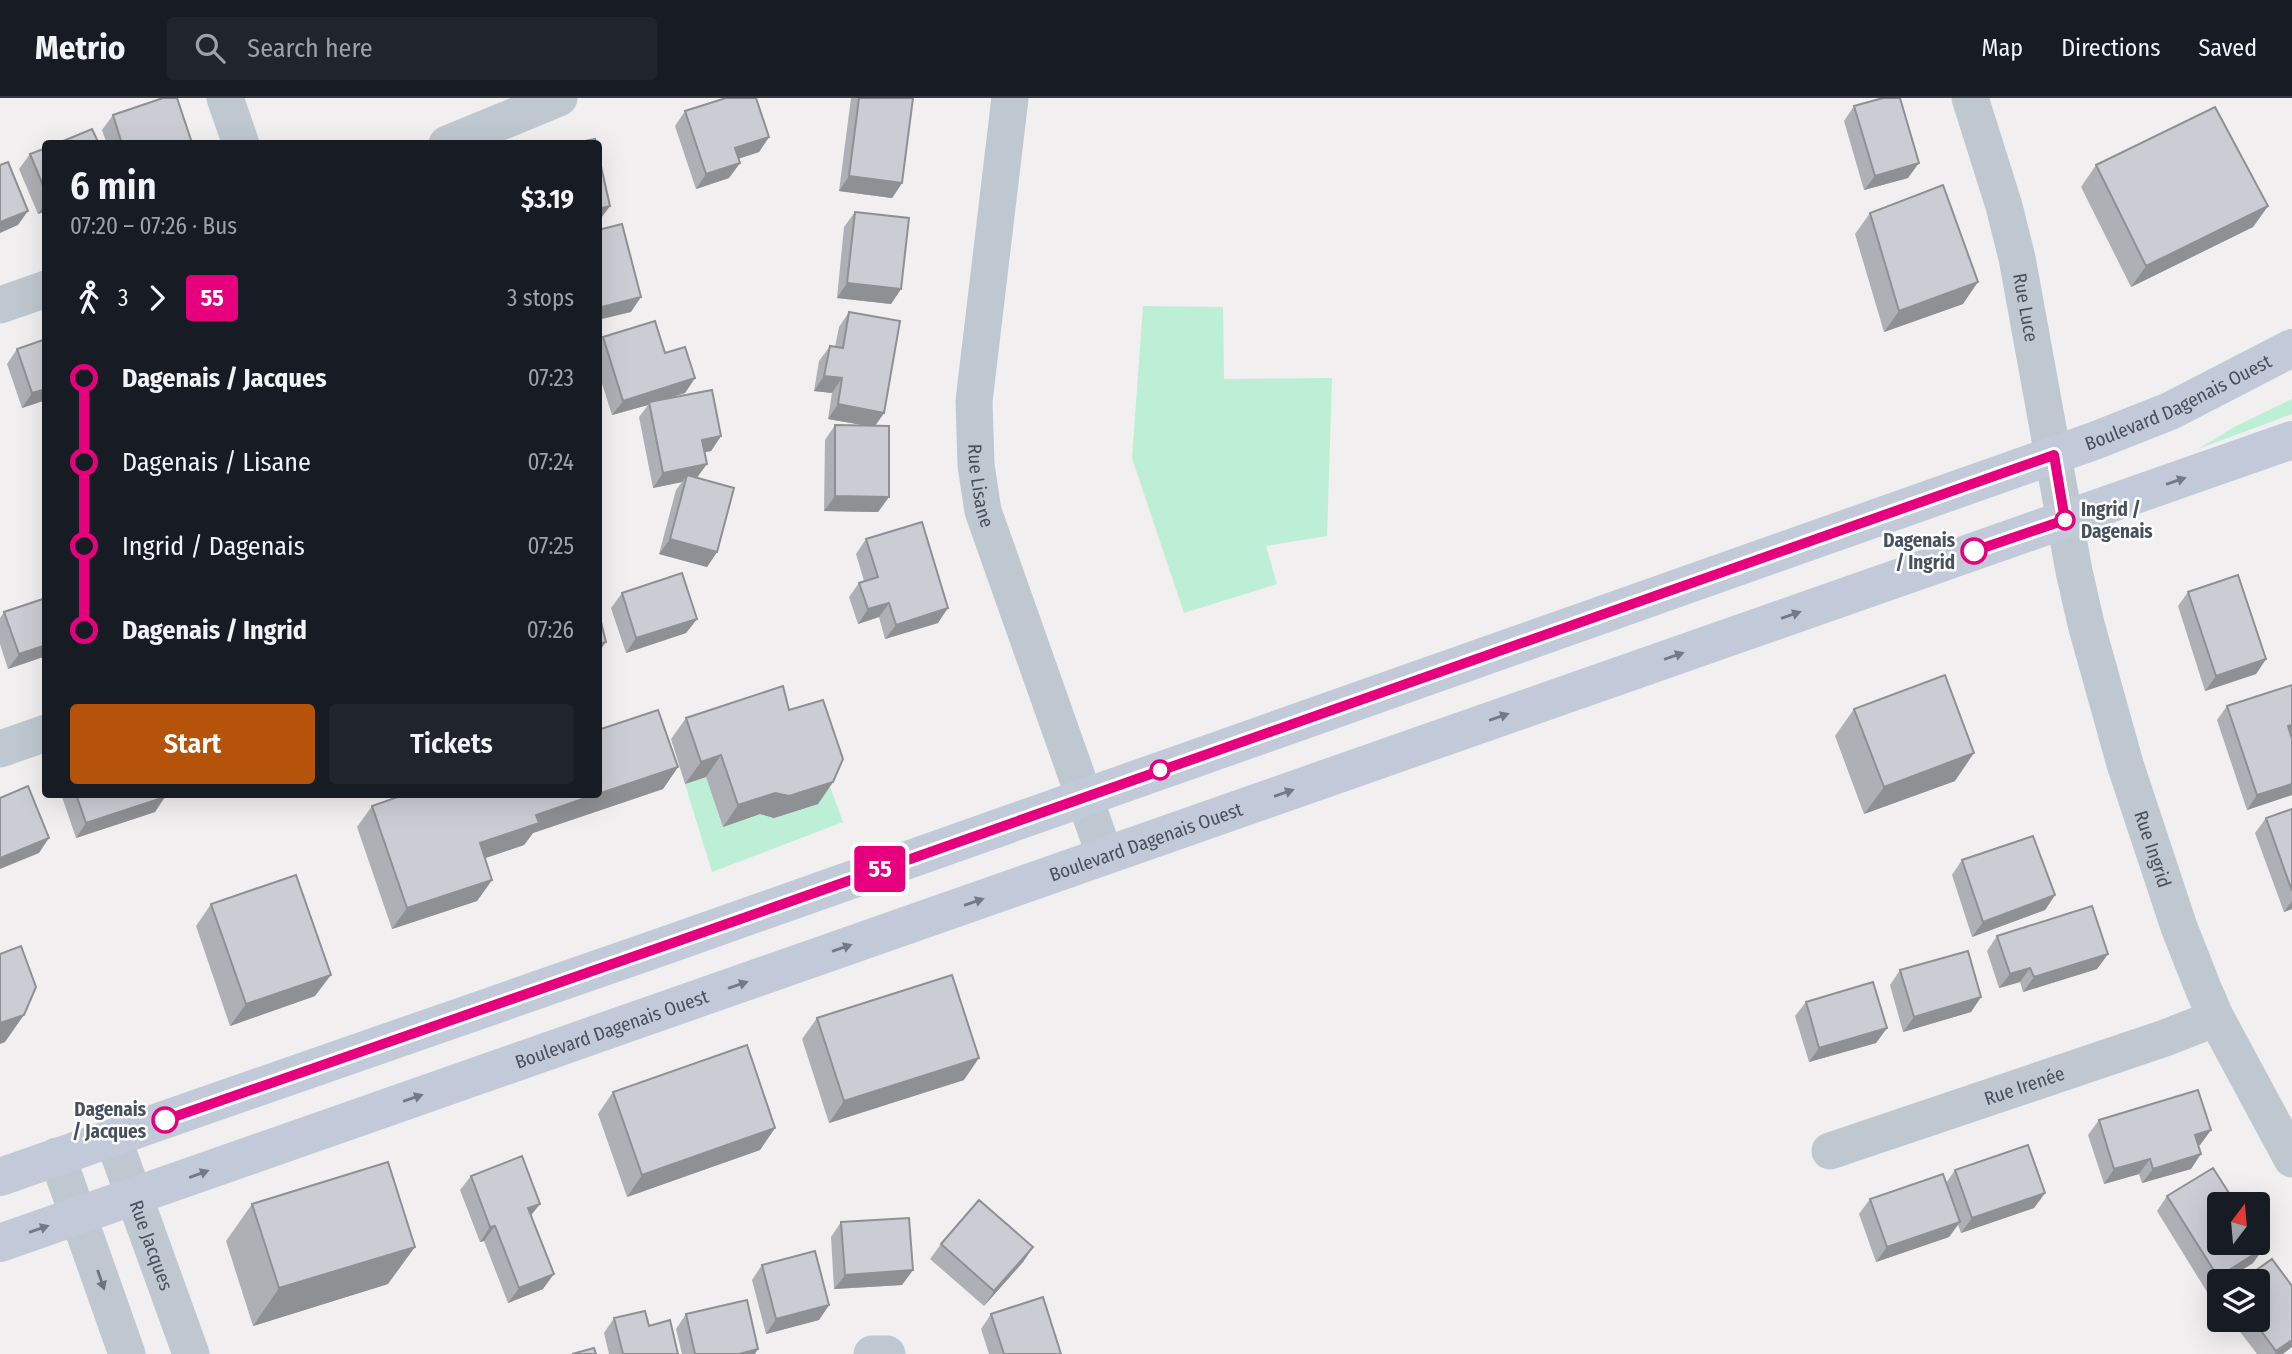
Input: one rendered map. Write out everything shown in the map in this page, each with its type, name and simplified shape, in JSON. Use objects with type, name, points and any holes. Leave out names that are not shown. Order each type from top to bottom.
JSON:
[{"type":"main road","name":"Boulevard Dagenais Ouest","points":[[0,1177],[2118,433],[2170,411],[2292,348]]},
{"type":"main road","name":"Boulevard Dagenais Ouest","points":[[0,1243],[2292,440]]},
{"type":"street","points":[[225,98],[241,140]]},
{"type":"street","points":[[457,140],[559,98]]},
{"type":"street","name":"Rue Lisane","points":[[1010,98],[974,401],[976,465],[983,511],[1105,856]]},
{"type":"street","name":"Rue Luce","points":[[1970,98],[2017,257],[2065,520]]},
{"type":"street","points":[[0,305],[42,290]]},
{"type":"street","name":"Rue Ingrid","points":[[2065,520],[2086,624],[2125,764],[2179,927],[2216,1018],[2292,1159]]},
{"type":"street","points":[[0,750],[42,734]]},
{"type":"street","name":"Rue Irenée","points":[[1830,1151],[2165,1038],[2216,1018]]},
{"type":"street","name":"Rue Jacques","points":[[113,1138],[191,1354]]},
{"type":"street","points":[[57,1156],[127,1354]]},
{"type":"street","points":[[872,1354],[887,1354]]},
{"type":"green space","points":[[1143,306],[1223,307],[1224,379],[1332,378],[1327,536],[1266,546],[1277,584],[1184,613],[1132,458]]},
{"type":"green space","points":[[2292,399],[2292,414],[2198,449],[2236,426]]},
{"type":"green space","points":[[706,777],[724,827],[828,781],[843,822],[712,872],[685,784]]},
{"type":"building","points":[[163,98],[177,98],[191,140],[121,140],[113,115]]},
{"type":"building","points":[[726,98],[756,98],[769,137],[735,148],[740,163],[706,174],[685,111]]},
{"type":"building","points":[[859,98],[913,98],[902,183],[849,176]]},
{"type":"building","points":[[1883,98],[1900,98],[1919,163],[1875,176],[1854,106]]},
{"type":"building","points":[[2215,107],[2268,206],[2146,266],[2096,165]]},
{"type":"building","points":[[92,129],[97,140],[66,140]]},
{"type":"building","points":[[42,150],[42,183],[30,154]]},
{"type":"building","points":[[8,162],[28,211],[0,222],[0,165]]},
{"type":"building","points":[[602,171],[610,206],[602,208]]},
{"type":"building","points":[[1943,185],[1978,282],[1899,311],[1870,213]]},
{"type":"building","points":[[855,212],[909,218],[901,289],[847,283]]},
{"type":"building","points":[[622,224],[641,297],[602,307],[602,229]]},
{"type":"building","points":[[849,312],[900,321],[884,413],[838,404],[842,378],[824,376],[830,346],[843,348]]},
{"type":"building","points":[[655,321],[665,353],[685,347],[695,378],[623,401],[603,337]]},
{"type":"building","points":[[42,340],[42,390],[32,393],[17,349]]},
{"type":"building","points":[[712,390],[721,436],[702,440],[707,464],[663,473],[649,402]]},
{"type":"building","points":[[835,425],[889,426],[889,497],[835,496]]},
{"type":"building","points":[[687,475],[734,488],[717,552],[670,539]]},
{"type":"building","points":[[922,522],[948,608],[896,625],[889,603],[868,609],[859,583],[878,577],[866,539]]},
{"type":"building","points":[[682,573],[697,619],[636,638],[622,593]]},
{"type":"building","points":[[2238,575],[2266,659],[2216,676],[2188,592]]},
{"type":"building","points":[[42,599],[42,646],[19,654],[4,612]]},
{"type":"building","points":[[602,626],[606,642],[602,643]]},
{"type":"building","points":[[1945,675],[1974,753],[1884,787],[1854,709]]},
{"type":"building","points":[[2292,685],[2292,725],[2288,726],[2292,739],[2292,784],[2257,795],[2227,706]]},
{"type":"building","points":[[783,686],[789,710],[823,700],[843,759],[833,782],[789,796],[775,793],[738,805],[721,755],[701,762],[686,718]]},
{"type":"building","points":[[658,710],[678,767],[602,793],[602,729]]},
{"type":"building","points":[[28,786],[49,838],[0,858],[0,798]]},
{"type":"building","points":[[77,798],[162,798],[86,823]]},
{"type":"building","points":[[395,798],[585,798],[536,815],[539,823],[480,843],[492,880],[407,908],[372,806]]},
{"type":"building","points":[[2292,809],[2292,891],[2266,818]]},
{"type":"building","points":[[2033,836],[2055,895],[1983,922],[1962,860]]},
{"type":"building","points":[[296,875],[331,975],[246,1004],[211,904]]},
{"type":"building","points":[[2092,906],[2108,954],[2034,977],[2030,968],[2010,974],[1997,936]]},
{"type":"building","points":[[21,946],[36,987],[24,1015],[0,1023],[0,954]]},
{"type":"building","points":[[1968,951],[1981,997],[1914,1017],[1900,970]]},
{"type":"building","points":[[952,975],[979,1058],[844,1101],[817,1018]]},
{"type":"building","points":[[1873,982],[1887,1028],[1819,1048],[1806,1002]]},
{"type":"building","points":[[747,1045],[775,1128],[642,1175],[613,1092]]},
{"type":"building","points":[[2198,1090],[2211,1130],[2195,1135],[2201,1154],[2153,1169],[2150,1159],[2114,1169],[2099,1120]]},
{"type":"building","points":[[2028,1145],[2045,1193],[1972,1218],[1955,1170]]},
{"type":"building","points":[[522,1156],[540,1204],[528,1208],[554,1274],[519,1288],[495,1226],[490,1227],[471,1176]]},
{"type":"building","points":[[388,1162],[415,1247],[279,1288],[252,1204]]},
{"type":"building","points":[[2213,1168],[2228,1192],[2207,1192],[2207,1255],[2253,1255],[2231,1269],[2213,1269],[2167,1196]]},
{"type":"building","points":[[1943,1174],[1960,1222],[1887,1247],[1870,1199]]},
{"type":"building","points":[[979,1200],[1033,1247],[994,1291],[941,1244]]},
{"type":"building","points":[[909,1218],[913,1270],[845,1275],[841,1222]]},
{"type":"building","points":[[815,1251],[829,1305],[776,1319],[762,1265]]},
{"type":"building","points":[[2272,1259],[2292,1286],[2292,1340],[2276,1351],[2262,1332],[2270,1332],[2270,1269],[2258,1269]]},
{"type":"building","points":[[1043,1297],[1061,1354],[1004,1354],[991,1314]]},
{"type":"building","points":[[747,1300],[758,1349],[739,1354],[695,1354],[686,1314]]},
{"type":"building","points":[[645,1311],[649,1326],[670,1320],[678,1354],[623,1354],[614,1318]]},
{"type":"building","points":[[594,1348],[596,1354],[572,1354]]},
{"type":"bus line","name":"55","points":[[165,1120],[2054,455],[2065,520],[1974,551]]},
{"type":"place","name":"Ingrid / Dagenais","points":[[2065,520]]},
{"type":"place","name":"Dagenais / Ingrid","points":[[1974,551]]},
{"type":"place","name":"Dagenais / Jacques","points":[[165,1120]]}]
